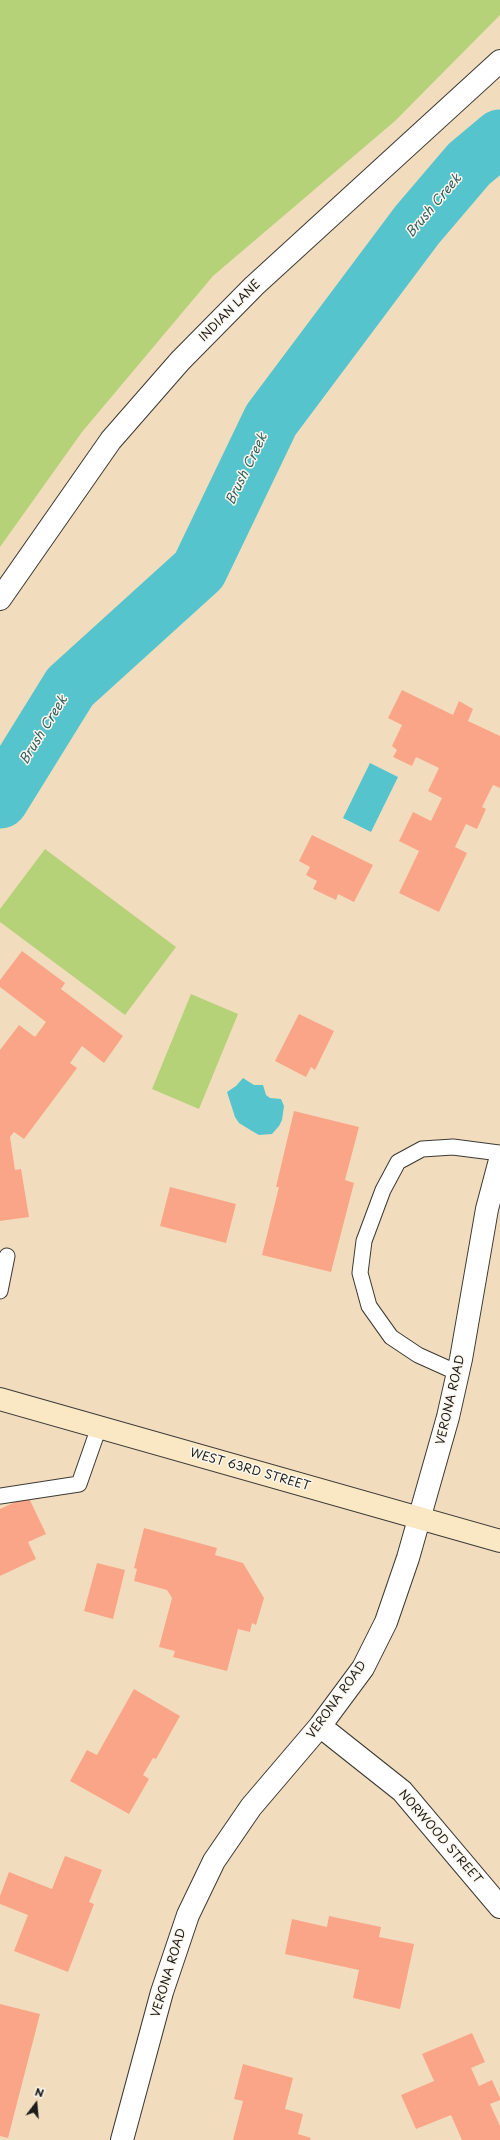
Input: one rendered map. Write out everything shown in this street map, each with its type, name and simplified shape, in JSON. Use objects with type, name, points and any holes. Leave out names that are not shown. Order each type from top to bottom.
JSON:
[{"type":"main road","name":"WEST 63RD STREET","points":[[0,1399],[500,1540]]},
{"type":"street","name":"INDIAN LANE","points":[[0,599],[111,440],[180,361],[254,286],[500,61]]},
{"type":"street","name":"VERONA ROAD","points":[[122,2140],[162,1992],[188,1915],[214,1861],[251,1807],[320,1726],[363,1668],[386,1622],[408,1558],[448,1417],[458,1373],[487,1209],[500,1160]]},
{"type":"street","name":"NORWOOD STREET","points":[[320,1726],[402,1791],[500,1906]]},
{"type":"lane","points":[[458,1373],[418,1355],[392,1337],[369,1306],[360,1273],[364,1241],[383,1190],[398,1162],[422,1149],[453,1147],[500,1153]]},
{"type":"lane","points":[[0,1291],[6,1256]]},
{"type":"lane","points":[[0,1496],[79,1484],[99,1427]]},
{"type":"green space","points":[[0,0],[500,0],[500,15],[395,121],[213,276],[82,432],[0,547]]},
{"type":"green space","points":[[45,849],[176,947],[125,1015],[0,922],[0,909]]},
{"type":"green space","points":[[191,994],[238,1014],[199,1109],[152,1089]]},
{"type":"water","points":[[370,763],[398,777],[371,832],[343,818]]},
{"type":"water","points":[[243,1078],[254,1085],[263,1085],[266,1095],[270,1098],[281,1099],[284,1106],[282,1120],[272,1134],[259,1135],[239,1123],[235,1117],[227,1092],[236,1086]]},
{"type":"building","points":[[402,690],[453,715],[459,701],[473,709],[468,721],[500,736],[500,788],[493,785],[482,807],[486,809],[477,829],[466,824],[455,847],[467,853],[439,912],[399,893],[419,851],[399,841],[413,812],[431,821],[442,798],[428,791],[439,768],[416,757],[412,766],[393,757],[397,750],[392,746],[402,725],[388,718]]},
{"type":"building","points":[[312,835],[373,865],[354,902],[338,894],[336,900],[313,889],[317,881],[306,875],[310,867],[299,861]]},
{"type":"building","points":[[22,951],[65,983],[61,989],[123,1036],[104,1063],[82,1046],[70,1063],[77,1068],[24,1139],[14,1132],[10,1137],[15,1170],[21,1169],[29,1217],[0,1221],[0,1050],[19,1025],[35,1037],[46,1022],[0,987],[0,980]]},
{"type":"building","points":[[299,1014],[334,1031],[315,1070],[311,1067],[306,1077],[275,1061]]},
{"type":"building","points":[[294,1111],[359,1127],[345,1180],[354,1183],[331,1272],[262,1255],[279,1187],[276,1187]]},
{"type":"building","points":[[170,1187],[236,1204],[226,1243],[160,1226]]},
{"type":"building","points":[[28,1496],[46,1534],[28,1542],[36,1559],[0,1576],[0,1509]]},
{"type":"building","points":[[144,1528],[217,1548],[215,1555],[243,1563],[264,1598],[256,1625],[252,1623],[250,1632],[238,1629],[227,1671],[173,1657],[175,1651],[159,1647],[172,1598],[167,1590],[134,1581],[137,1569],[134,1568]]},
{"type":"building","points":[[97,1563],[125,1570],[113,1619],[84,1611]]},
{"type":"building","points":[[134,1689],[180,1716],[156,1759],[153,1758],[143,1775],[149,1779],[129,1814],[70,1781],[87,1750],[97,1755]]},
{"type":"building","points":[[65,1856],[102,1870],[89,1902],[94,1904],[68,1972],[14,1951],[28,1915],[0,1904],[0,1896],[9,1872],[52,1889]]},
{"type":"building","points":[[329,1916],[381,1927],[379,1937],[414,1944],[400,2009],[353,1998],[359,1970],[285,1954],[292,1919],[327,1927]]},
{"type":"building","points":[[0,2004],[40,2014],[8,2138],[0,2136]]},
{"type":"building","points":[[472,2033],[485,2062],[471,2068],[479,2086],[492,2080],[500,2098],[500,2100],[490,2104],[500,2126],[500,2140],[462,2140],[451,2115],[416,2129],[401,2095],[434,2081],[422,2054]]},
{"type":"building","points":[[243,2064],[293,2078],[285,2109],[303,2114],[298,2134],[311,2138],[310,2140],[233,2140],[243,2101],[234,2099]]},
{"type":"waterway","name":"Brush Creek","points":[[0,800],[70,687],[199,570],[271,420],[417,225],[469,164],[500,138]]}]
